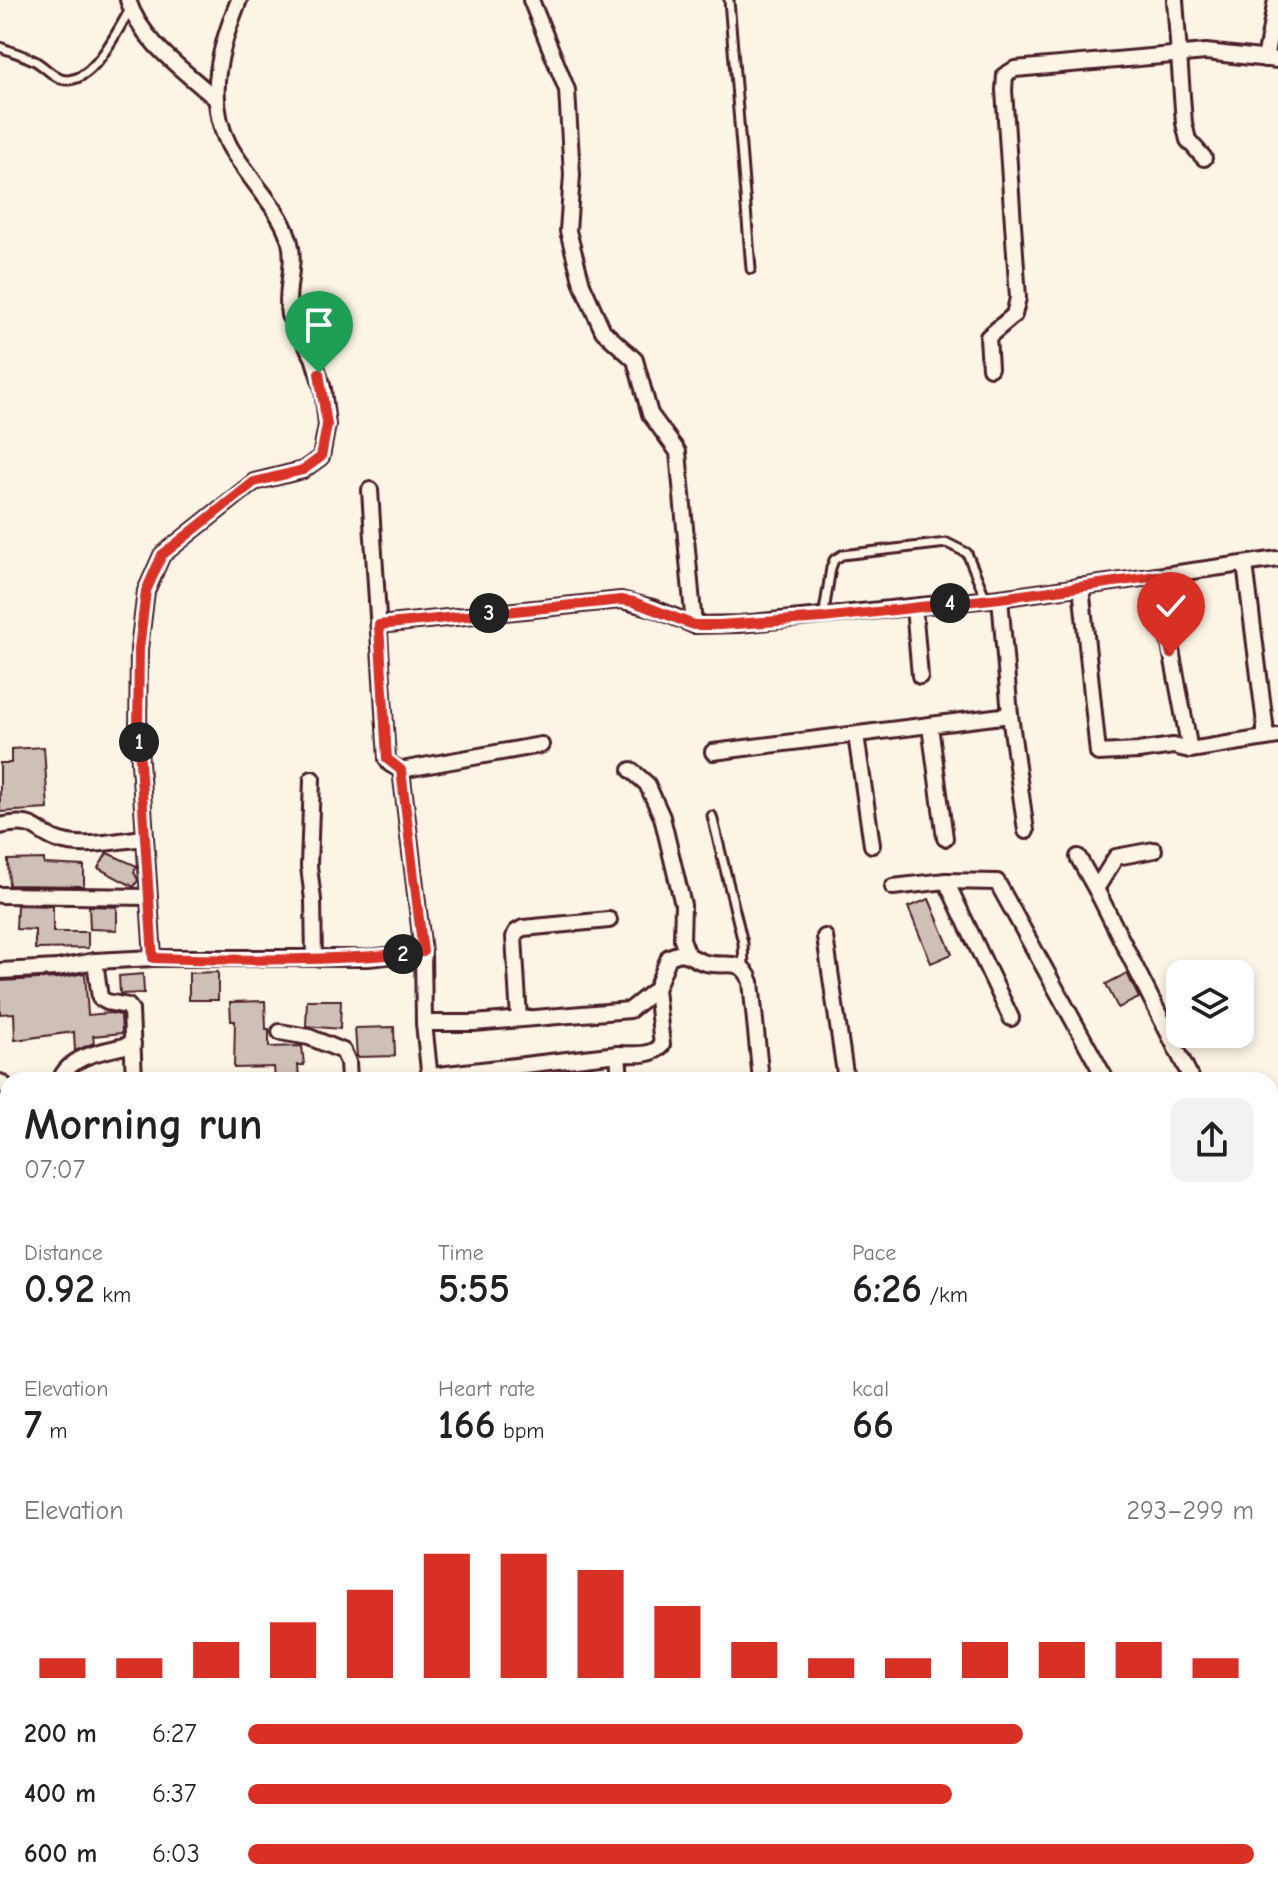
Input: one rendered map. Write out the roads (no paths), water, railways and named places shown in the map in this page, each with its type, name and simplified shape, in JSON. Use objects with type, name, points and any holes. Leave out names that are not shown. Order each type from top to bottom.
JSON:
[{"type":"street","points":[[153,958],[138,732],[139,649],[146,591],[162,555],[254,482],[303,470],[314,464],[321,457],[327,425],[319,373],[289,315],[287,305],[293,252],[288,235],[280,218],[228,144],[220,123],[216,99],[219,65],[239,0]]},
{"type":"street","points":[[531,0],[567,90],[572,175],[568,231],[582,284],[603,331],[635,360],[650,414],[678,452],[694,625]]},
{"type":"street","points":[[1175,0],[1184,123],[1188,140],[1204,158]]},
{"type":"street","points":[[990,368],[988,337],[1014,315],[1018,298],[1005,75],[1015,69],[1206,52],[1272,59],[1276,0]]},
{"type":"street","points":[[130,4],[138,24],[157,45],[216,99]]},
{"type":"street","points":[[370,490],[387,759],[401,770],[423,952],[424,1023],[429,1072]]},
{"type":"street","points":[[379,625],[621,600],[644,605],[694,625],[823,618],[993,599],[1278,559]]},
{"type":"street","points":[[1081,586],[1098,753],[1173,746],[1190,750],[1271,736],[1245,564]]},
{"type":"street","points":[[1157,576],[1190,750]]},
{"type":"street","points":[[993,599],[1026,831]]},
{"type":"street","points":[[914,607],[920,676]]},
{"type":"street","points":[[713,752],[1010,715]]},
{"type":"street","points":[[930,726],[945,838]]},
{"type":"street","points":[[856,735],[872,845]]},
{"type":"street","points":[[401,770],[541,745]]},
{"type":"street","points":[[631,770],[647,784],[662,817],[683,905],[682,939],[688,955]]},
{"type":"street","points":[[312,779],[309,866],[314,958]]},
{"type":"street","points":[[0,826],[26,823],[62,842],[77,844],[145,838]]},
{"type":"street","points":[[1096,889],[1116,857],[1154,850]]},
{"type":"street","points":[[1078,857],[1188,1072]]},
{"type":"street","points":[[893,887],[946,881],[997,882],[1102,1072]]},
{"type":"street","points":[[946,881],[1011,1018]]},
{"type":"street","points":[[0,895],[149,897]]},
{"type":"street","points":[[519,1019],[516,932],[523,928],[609,920]]},
{"type":"street","points":[[825,937],[845,1072]]},
{"type":"street","points":[[0,971],[153,958],[368,958],[423,952]]},
{"type":"street","points":[[477,1072],[618,1054],[648,1054],[662,1045],[656,989],[669,957],[680,953],[703,962],[744,967],[751,982],[760,1072]]},
{"type":"street","points":[[95,961],[100,998],[128,1006],[131,1010],[134,1072]]},
{"type":"street","points":[[424,1023],[474,1023],[630,1010],[656,989]]},
{"type":"street","points":[[280,1032],[309,1037],[343,1051],[349,1072]]},
{"type":"street","points":[[64,1072],[77,1060],[133,1044]]},
{"type":"street","points":[[618,1054],[619,1072]]},
{"type":"lane","points":[[729,0],[751,269]]},
{"type":"lane","points":[[0,47],[23,55],[63,80],[83,76],[93,68],[130,4]]},
{"type":"lane","points":[[823,618],[831,568],[834,560],[842,555],[947,543],[967,553],[993,599]]},
{"type":"lane","points":[[712,816],[743,943],[744,967]]}]
